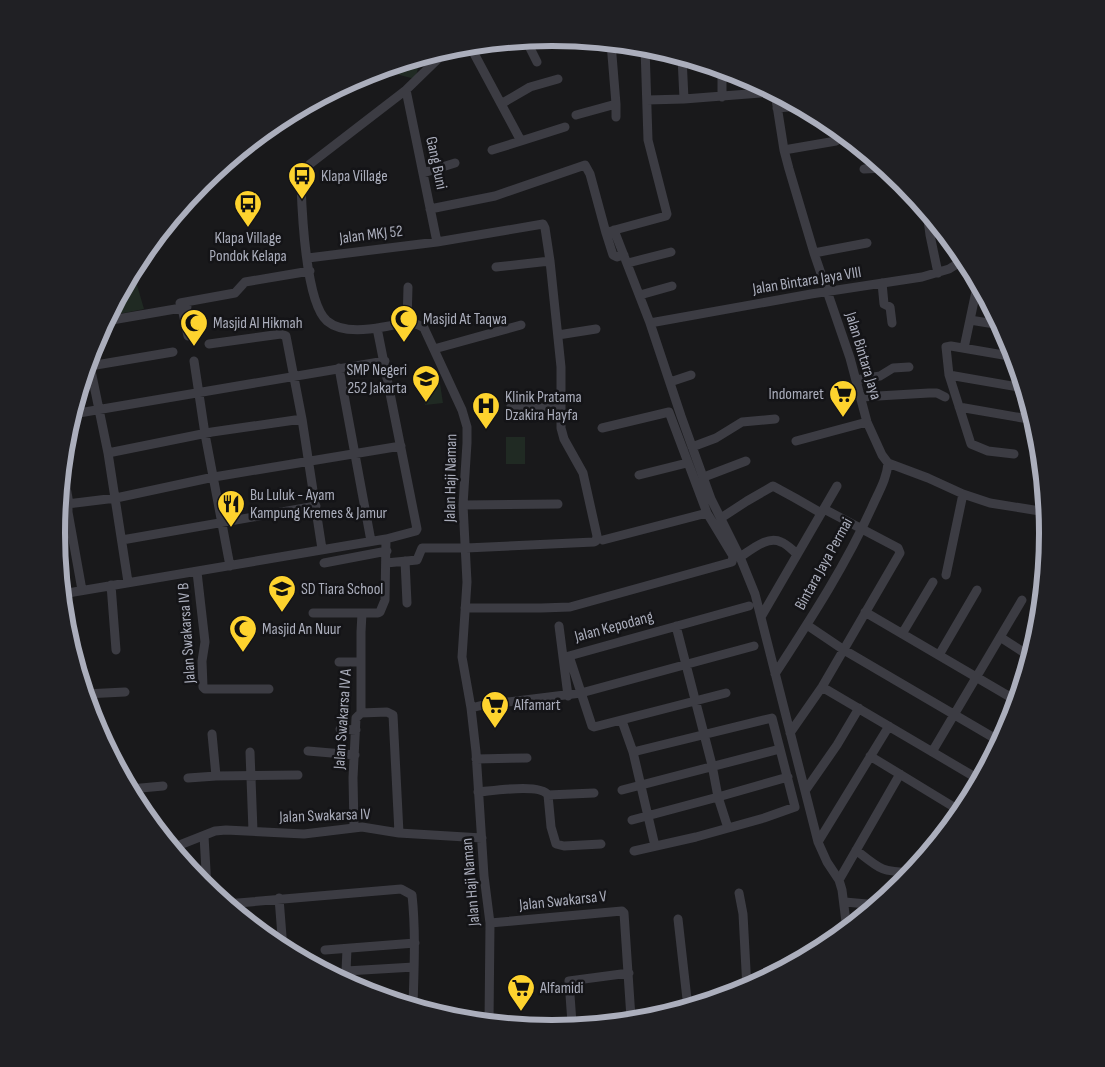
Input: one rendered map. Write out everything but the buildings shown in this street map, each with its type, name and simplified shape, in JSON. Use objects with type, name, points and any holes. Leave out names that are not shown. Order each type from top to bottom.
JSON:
[{"type":"street","points":[[529,47],[537,62]]},
{"type":"street","points":[[612,50],[616,117]]},
{"type":"street","points":[[474,53],[521,141]]},
{"type":"street","points":[[610,232],[666,216],[667,214],[650,152],[647,129],[645,55]]},
{"type":"street","points":[[408,287],[407,323],[377,328],[352,329],[328,322],[315,299],[308,258],[301,178],[310,164],[406,90],[435,61]]},
{"type":"street","points":[[682,64],[684,99]]},
{"type":"street","points":[[722,77],[722,97]]},
{"type":"street","points":[[501,104],[530,88],[558,80]]},
{"type":"street","name":"Gang Buni","points":[[406,90],[438,242]]},
{"type":"street","points":[[646,100],[763,94]]},
{"type":"street","name":"Jalan Bintara Jaya","points":[[776,101],[784,150],[826,292],[843,337],[867,422],[888,464]]},
{"type":"street","points":[[576,115],[616,104]]},
{"type":"street","points":[[777,108],[787,107]]},
{"type":"street","points":[[492,150],[565,127]]},
{"type":"street","points":[[784,150],[836,140]]},
{"type":"street","points":[[423,173],[455,163]]},
{"type":"street","points":[[430,208],[500,195],[585,165],[590,174],[610,232],[626,259],[640,294],[711,499],[740,557],[755,594],[818,842],[827,862],[839,880],[845,902],[847,921]]},
{"type":"street","points":[[864,169],[876,168]]},
{"type":"street","name":"Jalan MKJ 52","points":[[308,258],[438,242],[543,224],[550,261]]},
{"type":"street","points":[[929,224],[938,273]]},
{"type":"street","points":[[814,253],[867,243]]},
{"type":"street","points":[[626,259],[670,252]]},
{"type":"street","points":[[386,563],[417,560],[422,548],[466,548],[594,542],[597,536],[583,473],[564,439],[561,428],[562,381],[550,261],[496,266]]},
{"type":"street","name":"Jalan Bintara Jaya VIII","points":[[650,323],[938,273],[958,263]]},
{"type":"street","points":[[114,320],[181,305],[234,296],[245,282],[310,271]]},
{"type":"street","points":[[882,283],[884,304],[890,307],[892,323]]},
{"type":"street","points":[[640,294],[672,286]]},
{"type":"street","points":[[964,348],[976,293]]},
{"type":"street","points":[[181,305],[188,336]]},
{"type":"street","points":[[970,320],[993,324]]},
{"type":"street","name":"Jalan Haji Naman","points":[[407,323],[418,324],[424,328],[462,410],[466,427],[467,443],[462,505],[467,582],[462,657],[471,708],[484,876],[490,924],[489,1017]]},
{"type":"street","points":[[434,349],[521,325]]},
{"type":"street","points":[[69,593],[197,572],[413,533],[417,528],[377,328]]},
{"type":"street","points":[[558,334],[596,329]]},
{"type":"street","points":[[209,344],[284,334],[286,336],[302,419],[322,549]]},
{"type":"street","points":[[1006,355],[964,348],[946,347],[949,375],[971,444],[988,451],[1014,454]]},
{"type":"street","points":[[96,362],[173,352]]},
{"type":"street","points":[[194,361],[205,434],[230,566]]},
{"type":"street","points":[[81,412],[385,361]]},
{"type":"street","points":[[856,380],[880,376],[893,368],[909,367]]},
{"type":"street","points":[[339,368],[371,541]]},
{"type":"street","points":[[670,382],[691,375]]},
{"type":"street","points":[[949,375],[1017,387]]},
{"type":"street","points":[[91,376],[116,498],[128,582]]},
{"type":"street","points":[[861,397],[929,393],[937,393],[945,397]]},
{"type":"street","points":[[512,406],[561,407]]},
{"type":"street","points":[[959,407],[1026,419]]},
{"type":"street","points":[[466,608],[570,607],[732,562],[733,556],[707,513],[669,412],[602,428]]},
{"type":"street","points":[[108,453],[205,434],[302,419]]},
{"type":"street","points":[[692,447],[716,438],[742,422],[775,419]]},
{"type":"street","points":[[796,441],[867,422]]},
{"type":"street","points":[[66,505],[116,498],[214,477],[401,446]]},
{"type":"street","points":[[704,477],[746,461]]},
{"type":"street","points":[[639,475],[687,462]]},
{"type":"street","points":[[888,464],[990,503],[1039,511]]},
{"type":"street","name":"Bintara Jaya Permai","points":[[775,674],[807,625],[862,528],[885,478],[888,464]]},
{"type":"street","points":[[721,518],[773,486],[822,511],[862,528],[898,548],[900,553],[822,687],[790,733]]},
{"type":"street","points":[[761,616],[837,486]]},
{"type":"street","points":[[946,575],[963,494]]},
{"type":"street","points":[[462,505],[558,504]]},
{"type":"street","points":[[122,540],[316,506]]},
{"type":"street","points":[[66,513],[82,590]]},
{"type":"street","points":[[603,540],[707,513]]},
{"type":"street","points":[[313,613],[378,613],[382,610],[385,600],[386,539]]},
{"type":"street","points":[[740,557],[764,542],[772,540],[781,541],[797,554]]},
{"type":"street","points":[[324,563],[386,551]]},
{"type":"street","points":[[405,561],[407,603]]},
{"type":"street","name":"Jalan Swakarsa IV B","points":[[197,572],[205,642],[202,661],[203,687],[205,689],[269,689]]},
{"type":"street","points":[[902,634],[933,582]]},
{"type":"street","points":[[111,585],[116,650]]},
{"type":"street","points":[[939,655],[977,590]]},
{"type":"street","points":[[932,752],[1022,600]]},
{"type":"street","points":[[728,828],[718,798],[712,765],[676,626],[749,606]]},
{"type":"street","points":[[865,612],[1011,697]]},
{"type":"street","name":"Jalan Swakarsa IV A","points":[[354,828],[356,718],[361,713],[362,613]]},
{"type":"street","points":[[807,625],[844,650],[995,738]]},
{"type":"street","points":[[559,626],[568,696]]},
{"type":"street","name":"Jalan Kepodang","points":[[581,693],[569,658],[570,655],[676,626]]},
{"type":"street","points":[[1000,637],[1025,653]]},
{"type":"street","points":[[471,708],[483,705],[568,696],[754,646]]},
{"type":"street","points":[[339,662],[362,662]]},
{"type":"street","points":[[822,687],[974,777]]},
{"type":"street","points":[[92,694],[125,692]]},
{"type":"street","points":[[581,693],[593,727],[726,692]]},
{"type":"street","points":[[805,791],[828,759],[859,708]]},
{"type":"street","points":[[361,713],[387,712],[393,715],[399,833]]},
{"type":"street","points":[[633,752],[772,718],[795,808],[728,828],[634,850]]},
{"type":"street","points":[[622,720],[633,752],[655,846]]},
{"type":"street","points":[[818,842],[889,726]]},
{"type":"street","points":[[340,729],[356,730]]},
{"type":"street","points":[[212,734],[216,776]]},
{"type":"street","points":[[622,790],[712,765],[780,749]]},
{"type":"street","points":[[308,751],[355,755]]},
{"type":"street","points":[[250,752],[253,831]]},
{"type":"street","points":[[870,756],[955,808]]},
{"type":"street","points":[[476,759],[527,758]]},
{"type":"street","points":[[839,880],[900,774]]},
{"type":"street","points":[[188,778],[298,775]]},
{"type":"street","points":[[632,820],[718,798],[788,777]]},
{"type":"street","points":[[138,788],[163,786]]},
{"type":"street","points":[[478,792],[522,788],[544,791],[548,795],[551,827],[556,844],[564,846],[601,844]]},
{"type":"street","points":[[548,795],[594,793]]},
{"type":"street","name":"Jalan Swakarsa IV","points":[[178,846],[215,832],[226,830],[304,834],[362,826],[399,833],[482,838]]},
{"type":"street","points":[[204,836],[206,876]]},
{"type":"street","points":[[856,850],[877,868],[884,871],[902,872]]},
{"type":"street","points":[[235,903],[279,898],[405,890],[412,895],[415,943],[413,1000]]},
{"type":"street","points":[[739,893],[744,923],[747,981]]},
{"type":"street","points":[[279,898],[281,939]]},
{"type":"street","points":[[845,902],[869,904]]},
{"type":"street","name":"Jalan Swakarsa V","points":[[490,924],[619,910],[624,913],[631,1014]]},
{"type":"street","points":[[678,918],[687,1002]]},
{"type":"street","points":[[325,950],[415,943]]},
{"type":"street","points":[[347,949],[347,975]]},
{"type":"street","points":[[346,971],[414,967]]},
{"type":"street","points":[[572,1020],[568,983],[571,980],[629,973]]},
{"type":"shaded area","points":[[419,65],[415,79],[393,73]]},
{"type":"shaded area","points":[[134,285],[137,285],[144,309],[117,314],[131,290]]},
{"type":"shaded area","points":[[438,371],[443,403],[425,405],[420,374]]},
{"type":"shaded area","points":[[506,437],[525,437],[525,464],[506,464]]},
{"type":"place","name":"Klapa Village","points":[[302,200]]},
{"type":"place","name":"Klapa Village Pondok Kelapa","points":[[248,228]]},
{"type":"place","name":"Masjid At Taqwa","points":[[404,343]]},
{"type":"place","name":"Masjid Al Hikmah","points":[[194,347]]},
{"type":"place","name":"SMP Negeri 252 Jakarta","points":[[426,403]]},
{"type":"place","name":"Indomaret","points":[[843,418]]},
{"type":"place","name":"Klinik Pratama Dzakira Hayfa","points":[[486,430]]},
{"type":"place","name":"Bu Luluk - Ayam Kampung Kremes & Jamur","points":[[231,528]]},
{"type":"place","name":"SD Tiara School","points":[[282,613]]},
{"type":"place","name":"Masjid An Nuur","points":[[243,653]]},
{"type":"place","name":"Alfamart","points":[[495,729]]},
{"type":"place","name":"Alfamidi","points":[[521,1012]]}]
